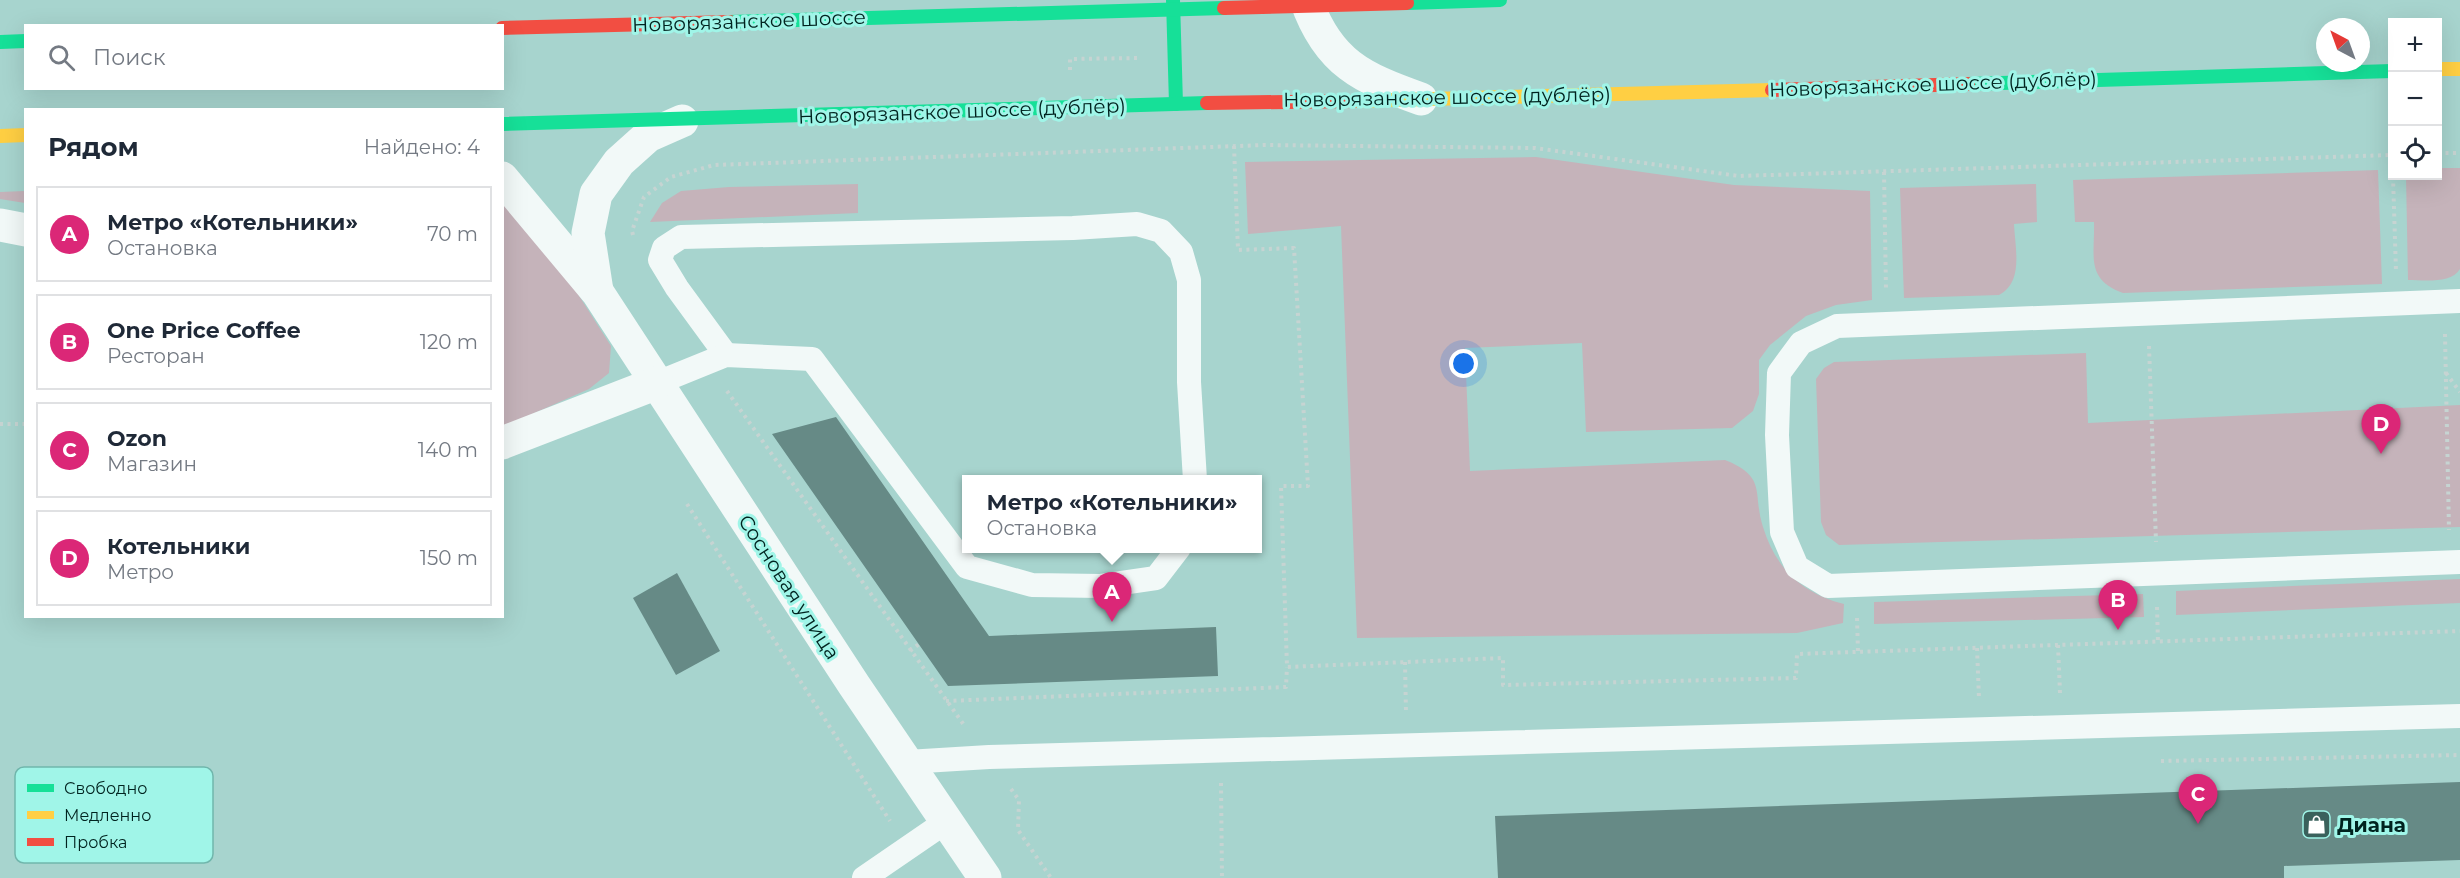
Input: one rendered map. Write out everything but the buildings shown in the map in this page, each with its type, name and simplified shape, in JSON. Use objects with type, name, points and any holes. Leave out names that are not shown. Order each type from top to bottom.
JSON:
[{"type":"main road","points":[[1173,0],[1176,104]]},
{"type":"main road","name":"Новорязанское шоссе","points":[[504,28],[1500,0]]},
{"type":"main road","points":[[0,42],[24,41]]},
{"type":"main road","points":[[2442,69],[2460,69]]},
{"type":"main road","name":"Новорязанское шоссе (дублёр)","points":[[504,124],[682,121],[1176,104],[1423,100],[2388,71]]},
{"type":"main road","points":[[0,136],[24,135]]},
{"type":"street","points":[[1306,0],[1314,25],[1338,57],[1375,82],[1423,100]]},
{"type":"street","name":"Сосновая улица","points":[[598,293],[588,232],[596,194],[619,162],[648,136],[682,121]]},
{"type":"street","name":"Сосновая улица","points":[[504,180],[598,293],[986,878]]},
{"type":"street","points":[[0,225],[24,230]]},
{"type":"street","points":[[504,442],[657,383]]},
{"type":"lane","points":[[726,355],[677,288],[660,260],[664,248],[681,237],[1072,228],[1137,224],[1161,231],[1181,252],[1189,280],[1189,382],[1195,475]]},
{"type":"lane","points":[[2460,301],[1837,326],[1801,343],[1779,373],[1777,435],[1782,532],[1797,567],[1828,586],[2460,562]]},
{"type":"lane","points":[[657,383],[726,355],[812,358],[967,567],[1032,585],[1101,586],[1156,579],[1176,553]]},
{"type":"lane","points":[[907,762],[989,757],[2460,716]]},
{"type":"lane","points":[[864,878],[947,821]]},
{"type":"path","points":[[1074,152],[1234,146],[1535,148],[1739,176],[2388,155]]},
{"type":"path","points":[[946,701],[1286,687],[1281,486],[1308,486],[1294,248],[1238,250],[1234,146]]},
{"type":"path","points":[[2442,153],[2460,153]]},
{"type":"path","points":[[1884,172],[1887,324]]},
{"type":"path","points":[[2393,180],[2397,304]]},
{"type":"path","points":[[2433,334],[2452,333]]},
{"type":"path","points":[[2445,334],[2449,534]]},
{"type":"path","points":[[2149,345],[2156,541]]},
{"type":"path","points":[[2137,346],[2161,345]]},
{"type":"path","points":[[2446,373],[2460,392]]},
{"type":"path","points":[[0,424],[24,424]]},
{"type":"path","points":[[768,450],[1019,800],[1018,830],[1051,878]]},
{"type":"path","points":[[687,504],[908,848]]},
{"type":"path","points":[[1287,667],[1503,658],[1503,685],[1796,678],[1797,654],[2460,631]]},
{"type":"path","points":[[910,651],[919,645]]},
{"type":"path","points":[[2156,761],[2460,754]]},
{"type":"path","points":[[1222,878],[1221,780],[1232,780]]},
{"type":"shaded area","points":[[1536,157],[1734,185],[1870,191],[1872,300],[1836,305],[1806,316],[1770,345],[1759,360],[1759,394],[1753,411],[1732,428],[1586,432],[1582,343],[1465,348],[1470,471],[1725,460],[1739,466],[1753,480],[1768,542],[1783,567],[1803,586],[1844,604],[1843,623],[1797,633],[1357,638],[1341,226],[1248,234],[1245,162]]},
{"type":"shaded area","points":[[2442,168],[2460,168],[2460,269],[2456,274],[2444,279],[2408,280],[2406,180],[2442,180]]},
{"type":"shaded area","points":[[2378,170],[2382,284],[2123,293],[2103,281],[2097,273],[2094,256],[2094,222],[2075,222],[2073,180]]},
{"type":"shaded area","points":[[858,184],[858,213],[650,222],[662,203],[681,191],[729,187]]},
{"type":"shaded area","points":[[2036,184],[2037,222],[2014,224],[2016,264],[2012,282],[2007,289],[1999,295],[1904,298],[1900,188]]},
{"type":"shaded area","points":[[24,191],[24,203],[0,199],[0,192]]},
{"type":"shaded area","points":[[504,203],[569,280],[611,346],[609,373],[589,389],[504,427]]},
{"type":"shaded area","points":[[2086,353],[2088,423],[2460,405],[2460,527],[1839,545],[1826,535],[1821,522],[1816,379],[1824,368],[1834,362]]},
{"type":"shaded area","points":[[2460,579],[2460,603],[2176,615],[2176,591]]},
{"type":"shaded area","points":[[2143,594],[2144,617],[1874,624],[1874,602]]},
{"type":"traffic: fast","points":[[1173,0],[1176,104]]},
{"type":"traffic: fast","points":[[1407,3],[1500,0]]},
{"type":"traffic: fast","points":[[730,22],[1224,8]]},
{"type":"traffic: fast","points":[[0,42],[24,41]]},
{"type":"traffic: fast","points":[[1968,84],[2388,71]]},
{"type":"traffic: fast","points":[[504,124],[1207,103]]},
{"type":"traffic: slow","points":[[2442,69],[2460,69]]},
{"type":"traffic: slow","points":[[1354,101],[1772,90]]},
{"type":"traffic: slow","points":[[0,136],[24,135]]},
{"type":"traffic: jam","points":[[1224,8],[1407,3]]},
{"type":"traffic: jam","points":[[504,28],[730,22]]},
{"type":"traffic: jam","points":[[1772,90],[1968,84]]},
{"type":"traffic: jam","points":[[1207,103],[1354,101]]},
{"type":"place","name":"Котельники","points":[[2381,454]]},
{"type":"place","name":"Метро «Котельники»","points":[[1112,622]]},
{"type":"place","name":"One Price Coffee","points":[[2118,630]]},
{"type":"place","name":"Ozon","points":[[2198,824]]},
{"type":"place","name":"Диана","points":[[2316,825]]}]
